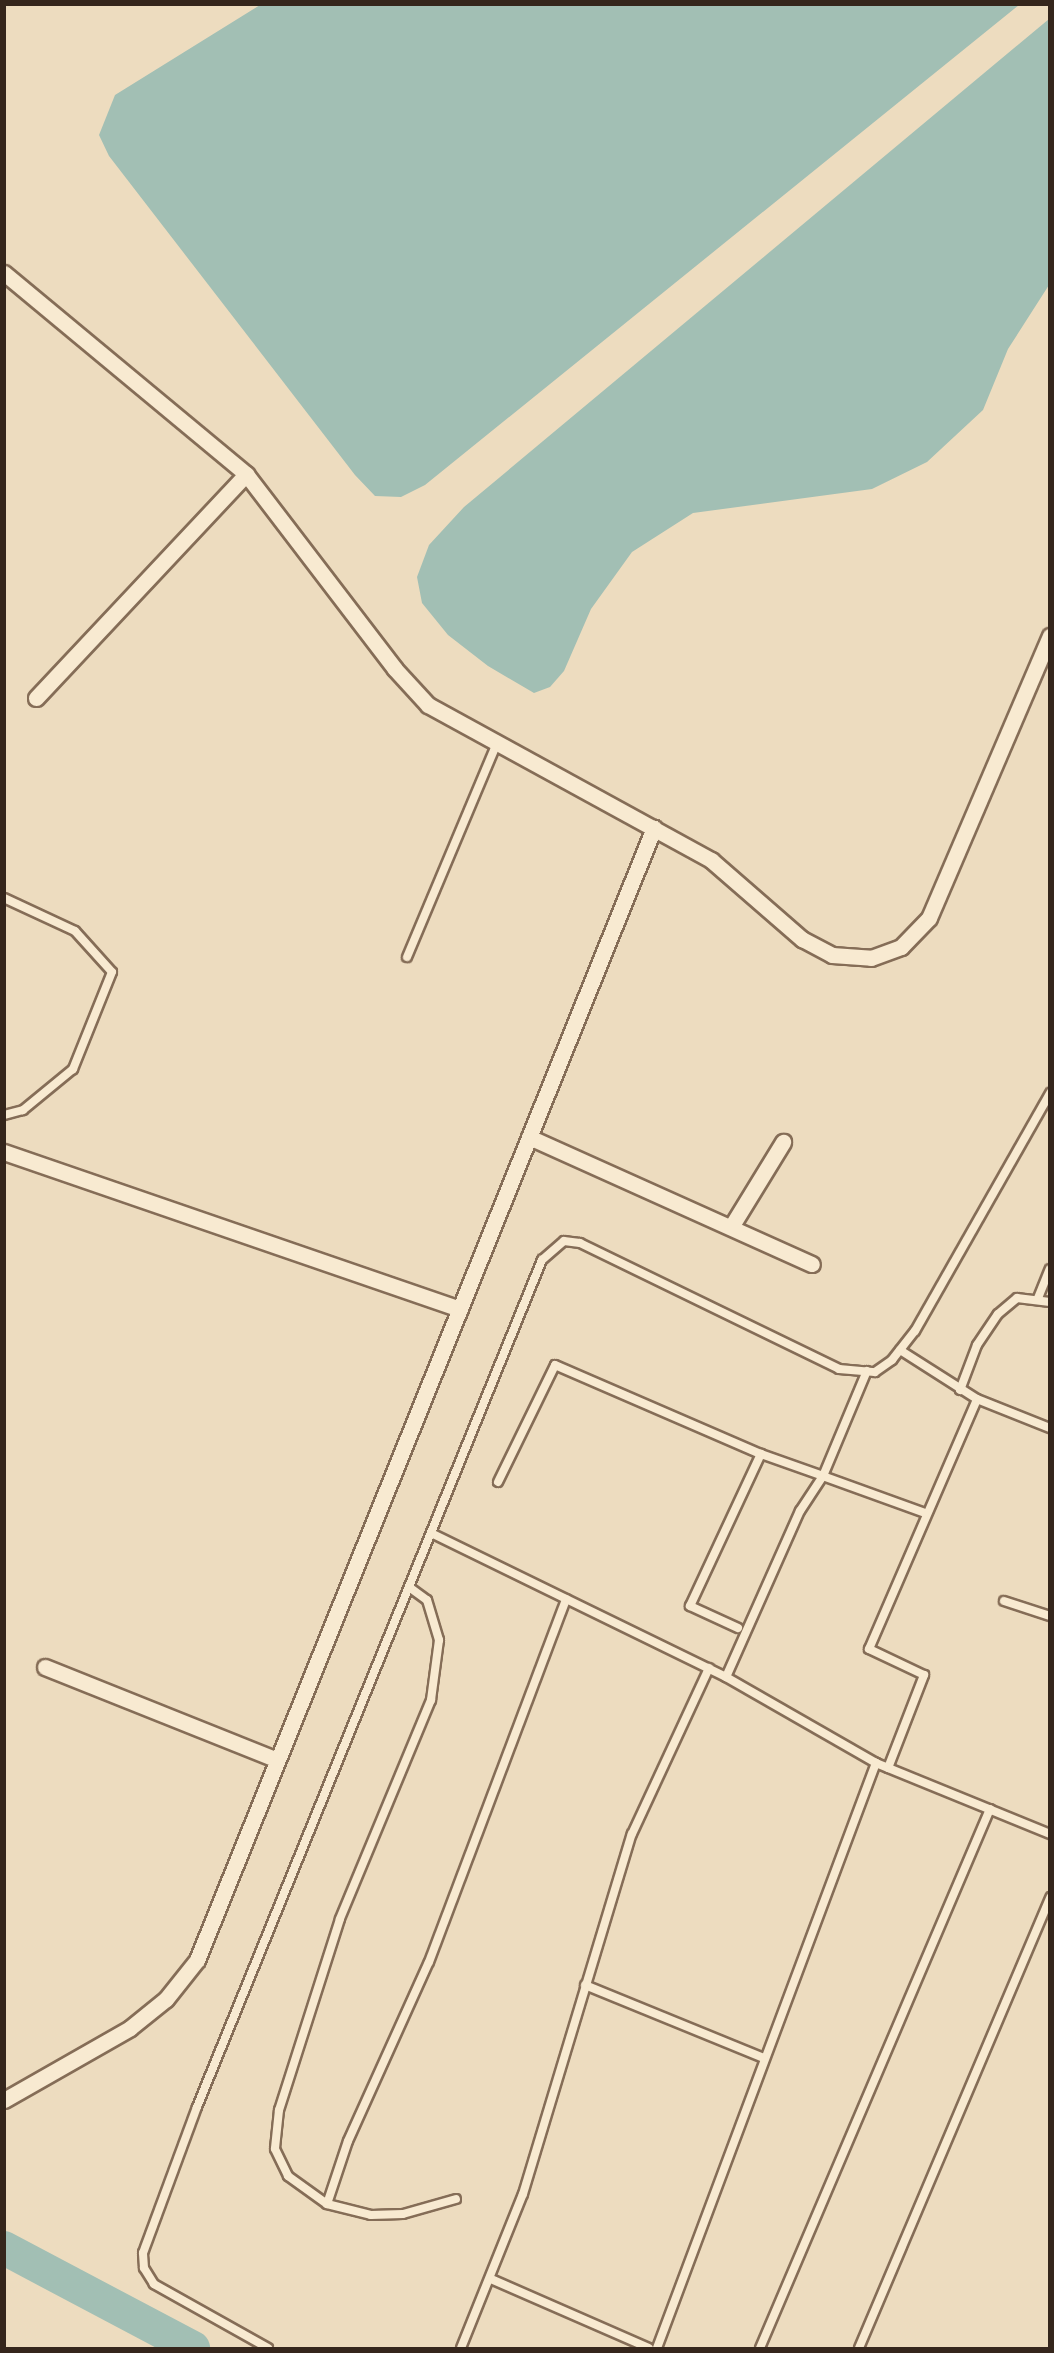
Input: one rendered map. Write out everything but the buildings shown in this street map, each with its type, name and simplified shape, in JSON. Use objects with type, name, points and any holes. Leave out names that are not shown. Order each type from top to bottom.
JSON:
[{"type":"street","points":[[4,273],[246,474],[395,669],[428,705],[711,860],[802,939],[832,955],[871,958],[902,947],[928,918],[1050,636]]},
{"type":"street","points":[[36,698],[246,474]]},
{"type":"street","points":[[4,2100],[130,2028],[172,1991],[197,1960],[654,828]]},
{"type":"street","points":[[529,1137],[812,1264]]},
{"type":"street","points":[[731,1227],[783,1142]]},
{"type":"street","points":[[4,1152],[460,1309]]},
{"type":"street","points":[[45,1667],[277,1760]]},
{"type":"lane","points":[[407,957],[497,742]]},
{"type":"lane","points":[[4,898],[75,931],[112,972],[73,1070],[23,1110],[4,1115]]},
{"type":"lane","points":[[268,2349],[154,2284],[144,2268],[143,2253],[198,2107],[542,1260],[564,1241],[580,1243],[839,1369],[875,1372],[900,1350],[915,1331],[1050,1093]]},
{"type":"lane","points":[[1038,1298],[1050,1269]]},
{"type":"lane","points":[[960,1390],[977,1345],[998,1314],[1017,1298],[1038,1298],[1050,1302]]},
{"type":"lane","points":[[900,1350],[977,1399],[1050,1428]]},
{"type":"lane","points":[[498,1482],[555,1365],[761,1454],[925,1513]]},
{"type":"lane","points":[[726,1677],[800,1511],[823,1476],[867,1371]]},
{"type":"lane","points":[[888,1768],[924,1675],[868,1649],[925,1513],[977,1399]]},
{"type":"lane","points":[[738,1628],[690,1606],[761,1454]]},
{"type":"lane","points":[[431,1533],[709,1668],[876,1763],[1050,1834]]},
{"type":"lane","points":[[409,1587],[427,1600],[436,1625],[438,1669],[431,1700],[340,1919],[279,2110],[275,2149],[288,2176],[327,2204],[371,2215],[392,2214],[456,2199]]},
{"type":"lane","points":[[327,2204],[348,2141],[429,1962],[566,1599]]},
{"type":"lane","points":[[1004,1600],[1050,1616]]},
{"type":"lane","points":[[461,2349],[491,2279],[523,2194],[632,1834],[709,1668]]},
{"type":"lane","points":[[657,2349],[876,1763]]},
{"type":"lane","points":[[760,2349],[990,1809]]},
{"type":"lane","points":[[859,2349],[1050,1897]]},
{"type":"lane","points":[[585,1985],[764,2058]]},
{"type":"lane","points":[[491,2279],[649,2349]]},
{"type":"shaded area","points":[[260,5],[1019,5],[425,485],[401,497],[375,496],[355,475],[109,156],[99,135],[115,95]]},
{"type":"shaded area","points":[[1049,19],[1049,285],[1008,349],[983,410],[927,462],[872,489],[693,513],[632,552],[591,609],[564,671],[550,687],[534,693],[488,666],[448,635],[422,603],[417,577],[429,545],[464,507]]},
{"type":"waterway","points":[[4,2248],[193,2348]]}]
